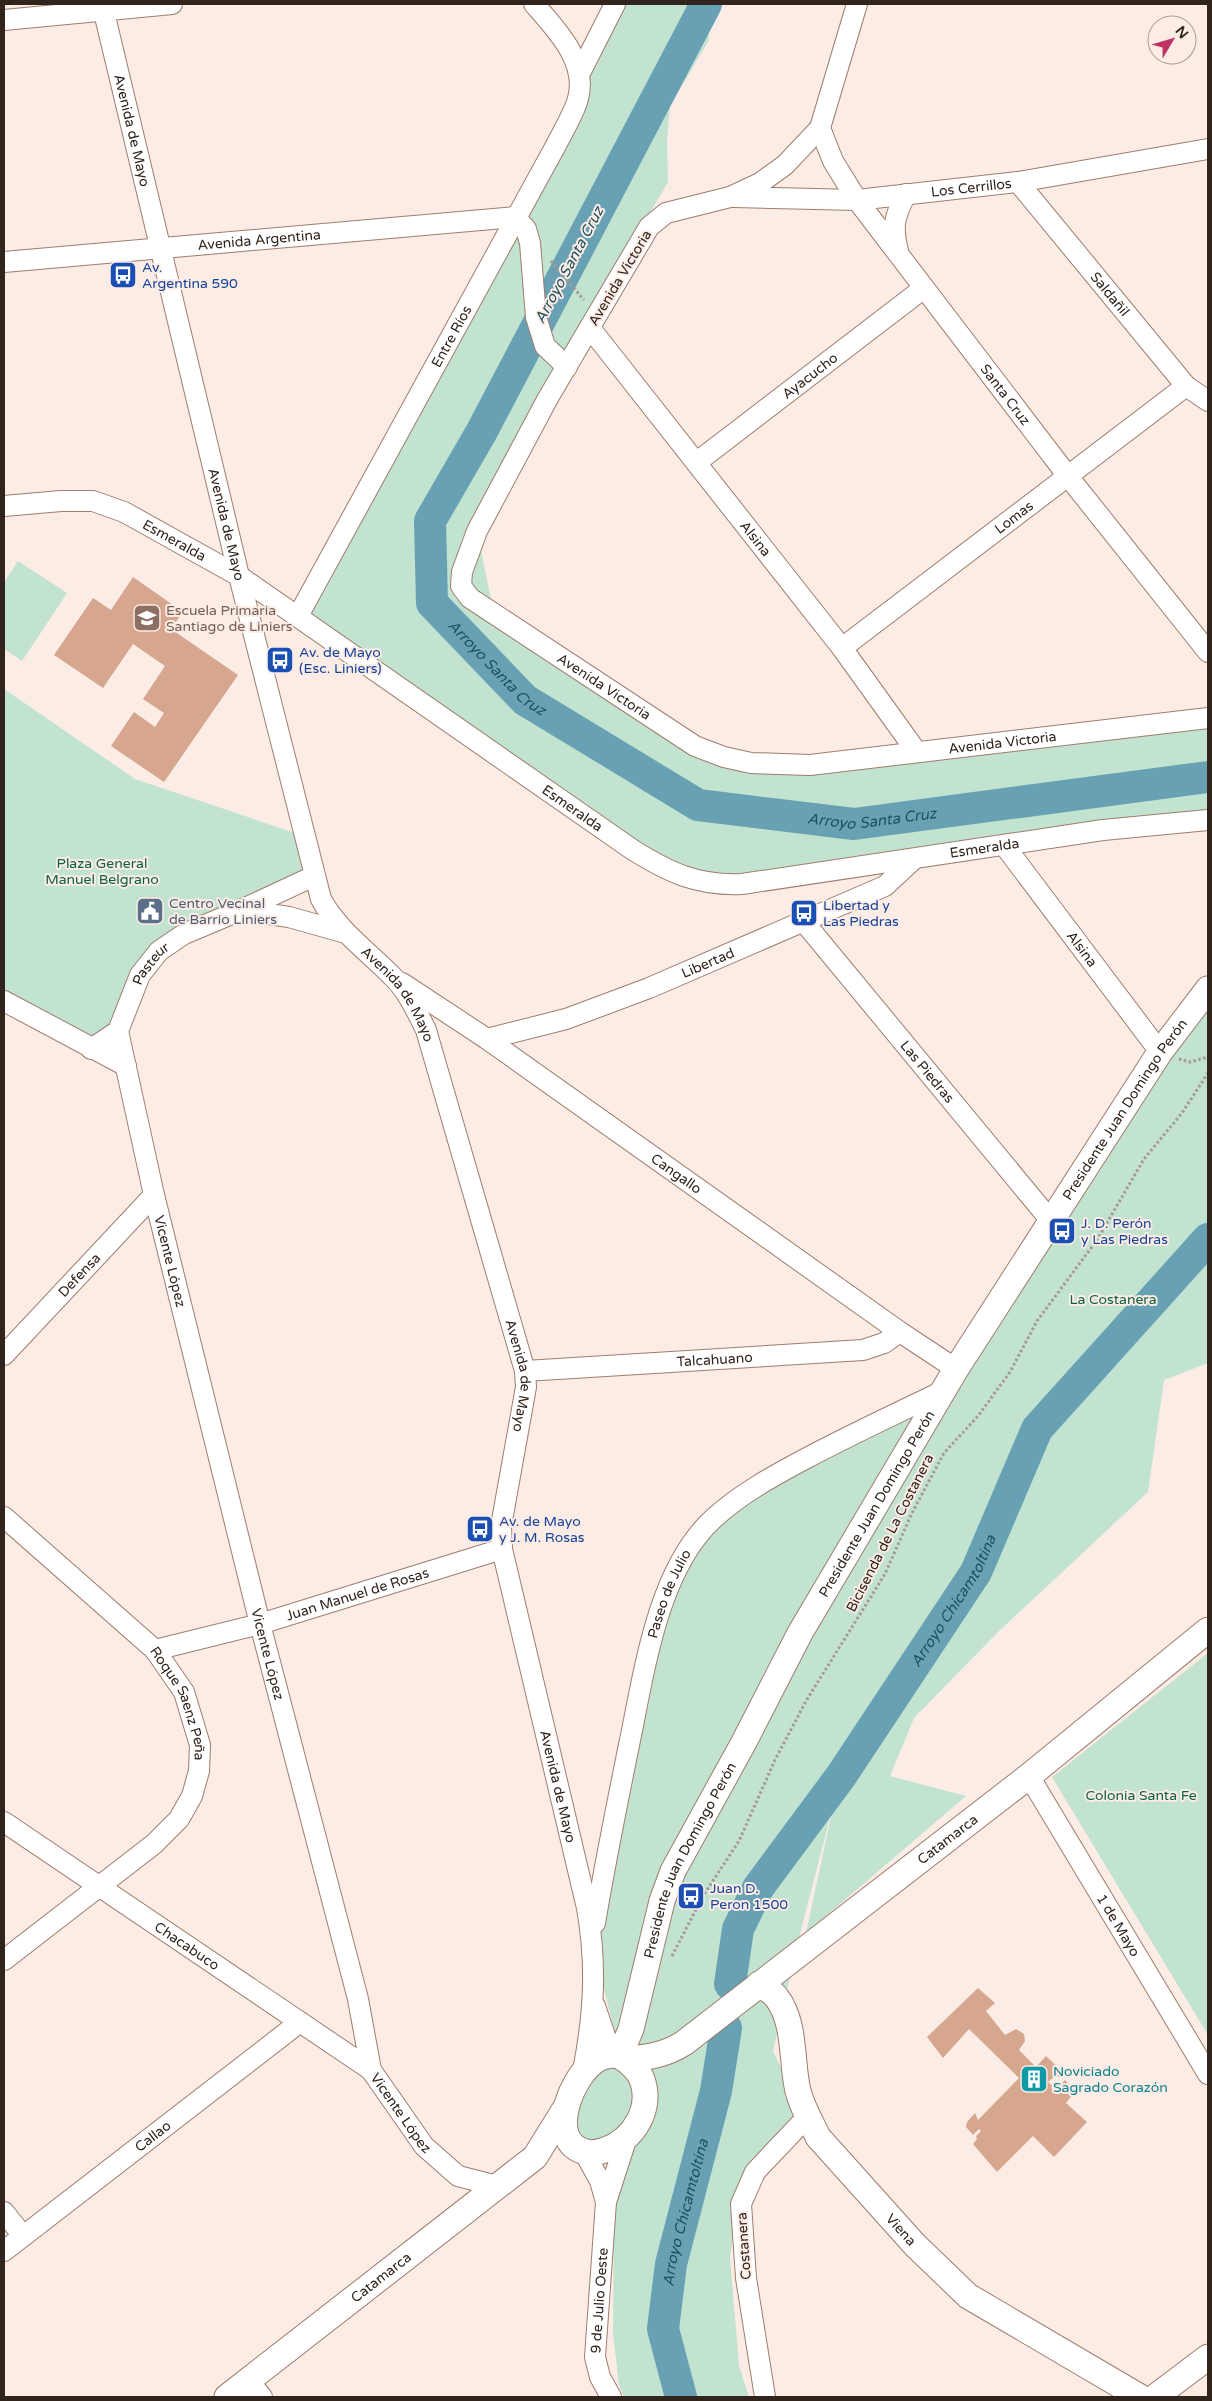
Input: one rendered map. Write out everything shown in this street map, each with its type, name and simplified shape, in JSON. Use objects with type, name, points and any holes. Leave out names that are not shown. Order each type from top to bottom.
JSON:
[{"type":"street","points":[[4,20],[103,7],[172,4]]},
{"type":"street","name":"Entre Ríos","points":[[298,616],[555,147],[578,101],[580,73],[571,51],[534,4]]},
{"type":"street","points":[[580,73],[615,4]]},
{"type":"street","points":[[730,197],[760,183],[785,165],[820,128],[857,4]]},
{"type":"street","name":"Avenida de Mayo","points":[[103,7],[239,576],[314,876],[326,908],[346,933],[395,979],[416,1010],[433,1050],[525,1371],[526,1387],[501,1526],[502,1549],[587,1908],[592,1938],[593,2002],[583,2071]]},
{"type":"street","name":"Santa Cruz","points":[[820,128],[833,161],[857,200],[1066,475],[1208,652]]},
{"type":"street","name":"Los Cerrillos","points":[[730,197],[857,200],[1018,182],[1208,149]]},
{"type":"street","name":"Saldañil","points":[[1018,182],[1186,386],[1208,401]]},
{"type":"street","points":[[899,256],[893,231],[894,220],[906,194]]},
{"type":"street","name":"Avenida Victoria","points":[[730,197],[666,213],[649,226],[567,367],[477,531],[462,572],[461,586],[470,598],[695,746],[724,757],[751,763],[810,765],[1208,718]]},
{"type":"street","points":[[516,217],[526,229],[530,243],[536,317],[545,346],[567,367]]},
{"type":"street","name":"Avenida Argentina","points":[[4,262],[516,217]]},
{"type":"street","name":"Ayacucho","points":[[697,462],[924,288]]},
{"type":"street","name":"Alsina","points":[[590,328],[842,648],[916,752]]},
{"type":"street","name":"Lomas","points":[[842,648],[1066,475],[1186,386]]},
{"type":"street","name":"Esmeralda","points":[[4,506],[61,501],[93,501],[124,512],[239,576],[663,869],[700,882],[723,885],[742,884],[1103,830],[1208,820]]},
{"type":"street","name":"Alsina","points":[[1004,845],[1160,1052]]},
{"type":"street","name":"Libertad","points":[[487,1039],[566,1019],[640,992],[885,886],[914,858]]},
{"type":"street","name":"Pasteur","points":[[118,1031],[140,975],[159,951],[184,934],[314,876]]},
{"type":"street","name":"Pasteur","points":[[241,910],[289,916],[346,933]]},
{"type":"street","name":"Las Piedras","points":[[804,922],[1051,1221]]},
{"type":"street","name":"Cangallo","points":[[395,979],[487,1039],[900,1332],[956,1369]]},
{"type":"street","name":"Presidente Juan Domingo Perón","points":[[620,2056],[631,2029],[662,1901],[673,1871],[744,1742],[800,1633],[956,1369],[1160,1052],[1208,989]]},
{"type":"street","points":[[4,1001],[126,1066]]},
{"type":"street","points":[[91,1049],[118,1031]]},
{"type":"street","name":"Vicente López","points":[[118,1031],[154,1195],[260,1624],[358,1999],[371,2070],[424,2146],[458,2176],[497,2186]]},
{"type":"street","name":"Defensa","points":[[4,1355],[154,1195]]},
{"type":"street","name":"Talcahuano","points":[[525,1371],[863,1350],[884,1343],[900,1332]]},
{"type":"street","name":"Paseo de Julio","points":[[592,1938],[612,1824],[648,1655],[661,1610],[676,1572],[691,1542],[713,1519],[769,1478],[841,1440],[943,1391]]},
{"type":"street","name":"Roque Saenz Peña","points":[[4,1517],[155,1650],[184,1692],[200,1745],[199,1771],[192,1796],[179,1819],[154,1844],[4,1960]]},
{"type":"street","name":"Juan Manuel de Rosas","points":[[155,1650],[260,1624],[502,1549]]},
{"type":"street","name":"Catamarca","points":[[620,2056],[656,2056],[671,2051],[684,2043],[1029,1776],[1208,1630]]},
{"type":"street","name":"1 de Mayo","points":[[1029,1776],[1208,2074]]},
{"type":"street","name":"Chacabuco","points":[[4,1822],[371,2070]]},
{"type":"street","name":"Viena","points":[[759,1984],[776,1997],[783,2007],[788,2024],[798,2092],[807,2116],[818,2137],[915,2245],[968,2296],[1140,2397]]},
{"type":"street","name":"Avenida de Mayo","points":[[593,2002],[608,2045],[620,2056]]},
{"type":"street","name":"Callao","points":[[4,2251],[300,2022]]},
{"type":"street","name":"Catamarca","points":[[645,2103],[662,2066],[684,2043]]},
{"type":"street","points":[[605,2056],[620,2056],[641,2077],[645,2103],[637,2125],[627,2137],[609,2148],[595,2153],[583,2151],[570,2141],[564,2128],[566,2107],[571,2091],[583,2071],[597,2059],[605,2056]]},
{"type":"street","name":"Catamarca","points":[[227,2397],[255,2389],[534,2157],[566,2107]]},
{"type":"street","name":"Costanera","points":[[765,2397],[746,2278],[741,2204],[755,2172],[807,2116]]},
{"type":"street","name":"9 de Julio Oeste","points":[[611,2397],[600,2377],[595,2357],[606,2202],[627,2137]]},
{"type":"street","name":"Catamarca","points":[[534,2157],[583,2151]]},
{"type":"street","name":"9 de Julio Oeste","points":[[583,2151],[600,2181],[606,2202]]},
{"type":"street","points":[[4,2212],[23,2236]]},
{"type":"street","points":[[1155,2397],[1208,2357]]},
{"type":"path","points":[[547,257],[571,285]]},
{"type":"path","name":"Bicisenda de La Costanera","points":[[671,1957],[704,1896],[739,1841],[775,1760],[806,1701],[885,1574],[912,1513],[944,1453],[978,1416],[1010,1372],[1038,1320],[1097,1240],[1144,1159],[1182,1113],[1208,1073]]},
{"type":"green space","points":[[615,4],[706,4],[709,40],[670,106],[667,140],[668,182],[585,324],[477,531],[494,614],[695,746],[751,763],[1208,718],[1208,822],[742,884],[663,869],[298,616],[474,293]]},
{"type":"green space","points":[[18,561],[67,593],[22,661],[4,649],[4,583]]},
{"type":"green space","name":"Plaza General Manuel Belgrano","points":[[4,689],[135,779],[304,836],[314,876],[184,934],[91,1049],[4,1001]]},
{"type":"green space","name":"La Costanera","points":[[1208,989],[1208,1363],[1164,1380],[1148,1492],[998,1632],[914,1718],[890,1776],[966,1796],[806,1933],[835,1798],[799,1938],[773,2051],[784,2074],[785,2097],[799,2116],[741,2184],[730,2257],[739,2366],[749,2397],[624,2397],[619,2385],[613,2334],[614,2199],[643,2111],[620,2055],[592,1938],[671,1584],[713,1519],[943,1391]]},
{"type":"green space","name":"Colonia Santa Fe","points":[[1208,1653],[1208,2035],[1052,1777]]},
{"type":"green space","points":[[603,2065],[625,2066],[636,2105],[609,2141],[585,2138],[574,2128],[578,2101]]},
{"type":"building","points":[[133,577],[183,612],[171,629],[238,675],[164,782],[111,746],[134,712],[155,727],[164,713],[143,699],[165,666],[133,644],[103,688],[54,655],[93,598],[111,610]]},
{"type":"building","name":"Noviciado Sagrado Corazón","points":[[978,1988],[995,2003],[986,2011],[1005,2035],[1016,2029],[1024,2034],[1025,2041],[1019,2050],[1036,2067],[1046,2056],[1063,2072],[1059,2077],[1056,2075],[1048,2082],[1053,2086],[1051,2087],[1054,2092],[1065,2080],[1075,2091],[1066,2103],[1087,2122],[1054,2157],[1033,2136],[997,2172],[973,2144],[977,2139],[976,2136],[981,2131],[979,2129],[973,2135],[966,2127],[967,2122],[975,2113],[978,2120],[1019,2078],[969,2029],[943,2058],[927,2037]]},
{"type":"waterway","name":"Arroyo Santa Cruz","points":[[706,4],[482,431],[430,521],[432,603],[525,700],[698,805],[854,824],[1208,777]]},
{"type":"waterway","name":"Arroyo Chicamtoltina","points":[[730,1984],[738,1929],[758,1888],[841,1776],[976,1572],[1037,1429],[1208,1239]]},
{"type":"waterway","name":"Arroyo Chicamtoltina","points":[[681,2397],[663,2329],[671,2264],[716,2091],[726,2028]]},
{"type":"place","name":"Av. Argentina 590","points":[[123,275]]},
{"type":"place","name":"Escuela Primaria Santiago de Liniers","points":[[147,618]]},
{"type":"place","name":"Av. de Mayo (Esc. Liniers)","points":[[280,660]]},
{"type":"place","name":"Centro Vecinal de Barrio Liniers","points":[[150,911]]},
{"type":"place","name":"Libertad y Las Piedras","points":[[804,913]]},
{"type":"place","name":"J. D. Perón y Las Piedras","points":[[1062,1231]]},
{"type":"place","name":"Av. de Mayo y J. M. Rosas","points":[[480,1529]]},
{"type":"place","name":"Juan D. Peron 1500","points":[[691,1896]]},
{"type":"place","name":"Noviciado Sagrado Corazón","points":[[1034,2079]]}]
